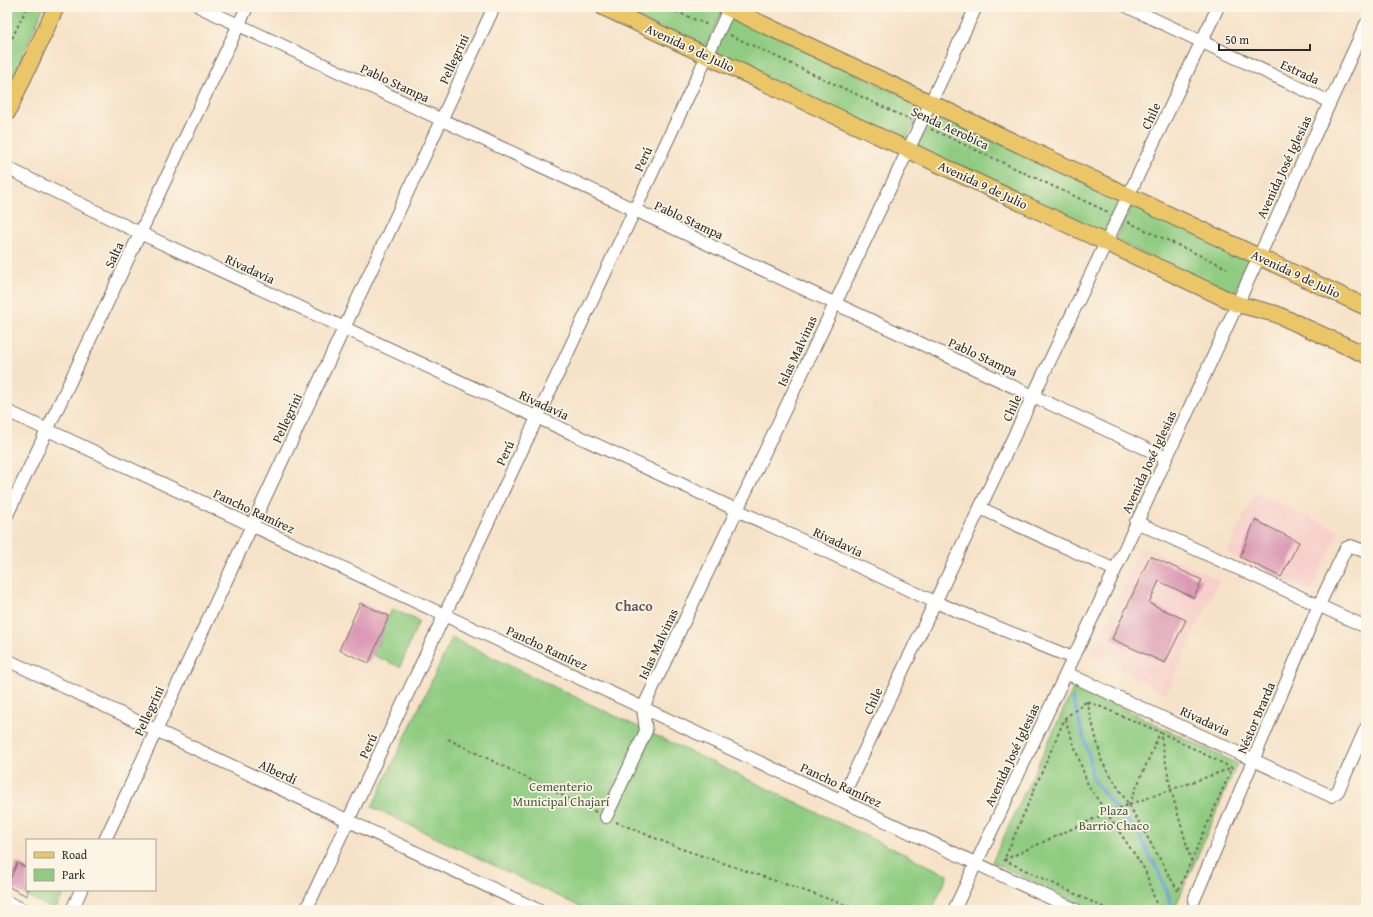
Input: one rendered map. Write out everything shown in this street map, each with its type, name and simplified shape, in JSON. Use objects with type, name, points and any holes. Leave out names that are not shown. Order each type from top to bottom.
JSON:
[{"type":"main road","points":[[7,113],[56,7]]},
{"type":"main road","name":"Avenida 9 de Julio","points":[[603,7],[1237,304],[1276,314],[1366,355]]},
{"type":"main road","name":"Avenida 9 de Julio","points":[[728,8],[1366,307]]},
{"type":"street","name":"Pablo Stampa","points":[[200,7],[1166,458]]},
{"type":"street","name":"Salta","points":[[7,515],[247,7]]},
{"type":"street","name":"Pellegrini","points":[[105,839],[494,7]]},
{"type":"street","name":"Islas Malvinas","points":[[643,708],[976,7]]},
{"type":"street","name":"Estrada","points":[[1128,7],[1330,102]]},
{"type":"street","name":"Chile","points":[[841,800],[1218,7]]},
{"type":"street","name":"Perú","points":[[306,910],[635,210],[728,8]]},
{"type":"street","name":"Avenida José Iglesias","points":[[954,910],[1115,570],[1366,24]]},
{"type":"street","name":"Rivadavia","points":[[7,168],[140,233],[935,602],[1073,658]]},
{"type":"street","name":"Pancho Ramírez","points":[[7,411],[1076,910]]},
{"type":"street","points":[[980,508],[1115,570]]},
{"type":"street","points":[[1136,522],[1366,627]]},
{"type":"street","name":"Néstor Brarda","points":[[1194,900],[1319,605],[1346,548],[1352,546],[1366,552]]},
{"type":"street","name":"Alberdi","points":[[7,660],[538,910]]},
{"type":"street","name":"Rivadavia","points":[[1066,673],[1331,796],[1338,791],[1366,728]]},
{"type":"street","points":[[606,817],[646,731],[643,708]]},
{"type":"street","points":[[72,910],[81,891]]},
{"type":"street","points":[[7,902],[24,910]]},
{"type":"path","points":[[7,49],[27,7]]},
{"type":"path","name":"Senda Aerobica","points":[[665,7],[719,30],[1227,268]]},
{"type":"path","points":[[1004,860],[1065,718],[1087,701]]},
{"type":"path","points":[[1087,701],[1160,732],[1232,768]]},
{"type":"path","points":[[1087,701],[1102,762],[1129,805],[1178,891],[1232,768]]},
{"type":"path","points":[[1065,718],[1088,785],[1145,870],[1158,910]]},
{"type":"path","points":[[1160,732],[1171,790],[1191,860]]},
{"type":"path","points":[[1129,805],[1160,732]]},
{"type":"path","points":[[448,739],[606,817],[679,848],[861,910]]},
{"type":"path","points":[[1004,860],[1110,810],[1129,805],[1232,768]]},
{"type":"path","points":[[1004,860],[1109,910]]},
{"type":"shaded area","points":[[1255,492],[1339,531],[1311,592],[1227,553]]},
{"type":"shaded area","points":[[1146,547],[1219,580],[1166,694],[1091,655],[1140,549]]},
{"type":"green space","points":[[7,7],[44,7],[7,90]]},
{"type":"green space","points":[[615,7],[713,7],[722,11],[705,49]]},
{"type":"green space","points":[[731,15],[922,105],[905,143],[715,54]]},
{"type":"green space","points":[[932,109],[1120,198],[1103,234],[916,148]]},
{"type":"green space","points":[[1132,203],[1250,258],[1233,297],[1115,240]]},
{"type":"green space","points":[[392,609],[419,621],[400,667],[373,655]]},
{"type":"green space","name":"Cementerio Municipal Chajarí","points":[[452,638],[948,875],[932,910],[587,910],[372,807]]},
{"type":"green space","name":"Plaza Barrio Chaco","points":[[1075,685],[1237,764],[1174,910],[1091,910],[992,862]]},
{"type":"green space","points":[[27,891],[64,891],[55,910],[25,895]]},
{"type":"building","points":[[1255,520],[1299,542],[1281,577],[1240,557]]},
{"type":"building","points":[[1150,556],[1202,580],[1194,598],[1159,581],[1149,603],[1186,620],[1165,663],[1112,639]]},
{"type":"building","points":[[360,603],[389,616],[369,663],[339,650]]},
{"type":"building","points":[[17,863],[26,868],[27,896],[7,886]]},
{"type":"waterway","points":[[1073,699],[1090,759],[1092,778],[1114,806],[1135,828],[1158,871],[1169,898],[1171,910]]},
{"type":"district","name":"Chaco","points":[[634,606]]}]
